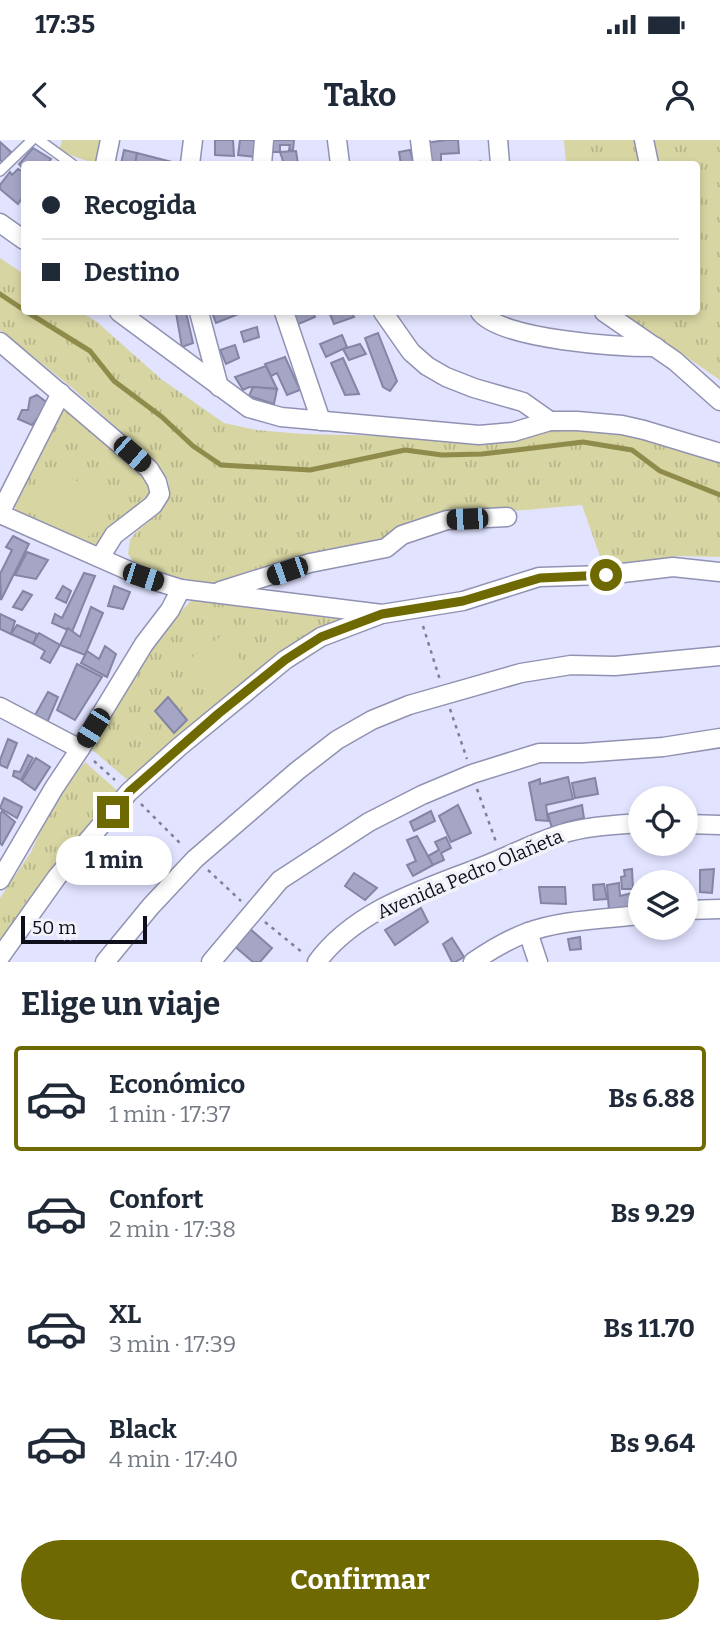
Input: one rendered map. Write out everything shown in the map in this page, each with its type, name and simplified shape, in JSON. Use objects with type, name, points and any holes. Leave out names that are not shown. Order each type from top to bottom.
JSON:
[{"type":"street","points":[[106,161],[110,140]]},
{"type":"street","points":[[190,161],[193,140]]},
{"type":"street","points":[[262,161],[264,140]]},
{"type":"street","points":[[337,140],[340,161]]},
{"type":"street","points":[[420,140],[423,161]]},
{"type":"street","points":[[498,140],[500,161]]},
{"type":"street","points":[[644,140],[648,161]]},
{"type":"street","points":[[0,223],[21,238]]},
{"type":"street","points":[[123,315],[249,408],[281,417],[479,435],[513,432],[550,421],[622,425],[720,453]]},
{"type":"street","points":[[200,315],[219,387]]},
{"type":"street","points":[[285,315],[321,421]]},
{"type":"street","points":[[385,315],[411,352],[428,366],[446,377],[474,388],[523,402],[550,421]]},
{"type":"street","points":[[483,315],[523,333],[617,347],[656,347]]},
{"type":"street","points":[[608,315],[656,347],[720,401]]},
{"type":"street","points":[[0,342],[149,469],[158,482],[160,494],[153,505],[114,535],[101,556]]},
{"type":"street","points":[[61,393],[0,514],[101,556],[143,577],[181,589],[382,614],[463,601],[540,578],[606,575],[673,567],[720,572]]},
{"type":"street","points":[[214,593],[310,563],[386,548],[402,535],[447,520],[507,517]]},
{"type":"street","points":[[3,869],[181,589]]},
{"type":"street","points":[[0,957],[57,877],[129,792],[179,747],[285,660],[321,637],[382,614]]},
{"type":"street","points":[[105,962],[150,906],[195,859],[296,771],[337,740],[372,720],[409,705],[521,673],[571,665],[615,666],[720,656]]},
{"type":"street","points":[[0,707],[80,749]]},
{"type":"street","points":[[211,962],[280,880],[369,822],[422,796],[472,774],[539,753],[663,747],[720,738]]},
{"type":"street","name":"Avenida Pedro Olañeta","points":[[317,962],[329,946],[355,923],[404,898],[559,834],[593,826],[628,824]]},
{"type":"street","points":[[698,824],[720,825]]},
{"type":"street","points":[[698,910],[720,909]]},
{"type":"street","points":[[472,962],[528,932],[628,916]]},
{"type":"street","points":[[528,932],[533,962]]},
{"type":"street","points":[[528,932],[538,962]]},
{"type":"lane","points":[[0,171],[32,140]]},
{"type":"lane","points":[[39,140],[68,161]]},
{"type":"path","points":[[418,610],[502,858]]},
{"type":"green space","points":[[62,140],[104,140],[97,161],[87,161],[59,151]]},
{"type":"green space","points":[[564,140],[720,140],[720,380],[625,315],[700,315],[700,161],[566,161]]},
{"type":"green space","points":[[0,258],[21,272],[21,315],[86,315],[161,379],[224,423],[256,430],[303,434],[430,437],[559,427],[637,432],[720,460],[720,557],[681,556],[603,565],[582,505],[516,511],[458,512],[427,517],[412,521],[384,539],[223,584],[178,577],[142,567],[128,554],[130,540],[159,513],[170,493],[168,480],[157,464],[70,386],[0,330]]},
{"type":"green space","points":[[59,410],[67,411],[149,483],[150,499],[95,545],[86,545],[17,512],[14,505]]},
{"type":"green space","points":[[50,467],[111,499],[91,537],[31,505]]},
{"type":"green space","points":[[192,600],[351,618],[223,700],[130,782],[90,748],[155,642],[168,624]]},
{"type":"green space","points":[[223,635],[248,670],[209,698],[184,663]]},
{"type":"green space","points":[[85,762],[120,793],[0,948],[0,898],[31,852],[60,793]]},
{"type":"building","points":[[215,140],[233,140],[234,156],[215,155]]},
{"type":"building","points":[[240,140],[256,140],[256,157],[238,155]]},
{"type":"building","points":[[268,140],[294,140],[293,150],[289,150],[290,145],[280,145],[280,152],[267,152]]},
{"type":"building","points":[[458,140],[459,153],[441,154],[441,161],[427,161],[426,143]]},
{"type":"building","points":[[0,142],[11,152],[4,163],[0,160]]},
{"type":"building","points":[[33,148],[51,159],[49,161],[22,161]]},
{"type":"building","points":[[124,150],[137,153],[136,161],[122,161]]},
{"type":"building","points":[[410,150],[413,161],[400,161],[399,152]]},
{"type":"building","points":[[296,151],[298,161],[283,161],[280,152]]},
{"type":"building","points":[[137,153],[168,161],[136,161]]},
{"type":"building","points":[[18,169],[21,170],[21,200],[18,204],[0,189],[10,172],[12,175]]},
{"type":"building","points":[[176,315],[187,315],[193,343],[182,347]]},
{"type":"building","points":[[213,315],[236,315],[216,323]]},
{"type":"building","points":[[291,315],[314,315],[315,317],[294,326]]},
{"type":"building","points":[[330,315],[354,317],[334,324]]},
{"type":"building","points":[[257,327],[259,337],[244,342],[241,332]]},
{"type":"building","points":[[378,333],[397,381],[390,391],[383,387],[365,338]]},
{"type":"building","points":[[342,335],[347,347],[326,357],[320,344]]},
{"type":"building","points":[[360,344],[366,354],[349,360],[343,349]]},
{"type":"building","points":[[235,345],[239,358],[226,364],[220,350]]},
{"type":"building","points":[[285,357],[300,390],[287,395],[277,373],[271,376],[265,364]]},
{"type":"building","points":[[343,358],[359,394],[345,395],[331,363]]},
{"type":"building","points":[[266,366],[277,389],[249,387],[243,390],[235,377]]},
{"type":"building","points":[[253,387],[277,389],[274,404],[249,396]]},
{"type":"building","points":[[37,395],[49,404],[32,425],[18,419],[22,410],[28,410],[30,398]]},
{"type":"building","points":[[13,536],[29,544],[1,600],[0,574],[12,550],[6,547]]},
{"type":"building","points":[[27,552],[48,560],[36,579],[15,575]]},
{"type":"building","points":[[84,573],[95,576],[72,632],[52,623],[55,614],[62,618]]},
{"type":"building","points":[[63,586],[71,591],[66,603],[56,598]]},
{"type":"building","points":[[114,586],[130,592],[123,609],[108,606]]},
{"type":"building","points":[[23,591],[32,595],[22,610],[13,607]]},
{"type":"building","points":[[91,607],[103,613],[85,655],[60,645],[68,628],[80,637]]},
{"type":"building","points":[[0,614],[15,621],[11,634],[0,629]]},
{"type":"building","points":[[17,625],[37,634],[33,644],[11,634]]},
{"type":"building","points":[[39,633],[60,645],[50,663],[41,658],[45,651],[33,644]]},
{"type":"building","points":[[105,646],[116,654],[107,677],[81,663],[87,651],[99,659]]},
{"type":"building","points":[[77,664],[102,677],[75,720],[57,710]]},
{"type":"building","points":[[48,692],[58,697],[47,723],[34,717]]},
{"type":"building","points":[[168,697],[187,720],[174,733],[155,711]]},
{"type":"building","points":[[8,739],[17,743],[7,768],[0,765],[0,760]]},
{"type":"building","points":[[28,755],[33,758],[21,780],[13,776],[14,771],[20,772]]},
{"type":"building","points":[[36,758],[50,767],[35,790],[22,781]]},
{"type":"building","points":[[568,777],[573,799],[546,805],[548,821],[536,820],[529,783],[540,779],[540,784]]},
{"type":"building","points":[[595,778],[598,794],[575,798],[572,783]]},
{"type":"building","points":[[4,798],[22,807],[17,818],[0,808]]},
{"type":"building","points":[[458,805],[471,833],[451,842],[439,816]]},
{"type":"building","points":[[582,805],[584,818],[564,823],[565,829],[553,832],[548,814]]},
{"type":"building","points":[[2,811],[15,822],[2,845],[0,815]]},
{"type":"building","points":[[431,811],[435,821],[414,831],[410,822]]},
{"type":"building","points":[[417,836],[433,865],[413,876],[407,865],[416,861],[407,840]]},
{"type":"building","points":[[446,837],[451,848],[441,853],[444,860],[433,865],[428,856],[439,850],[435,842]]},
{"type":"building","points":[[632,869],[628,870],[628,889],[622,889],[621,877],[625,876],[624,870]]},
{"type":"building","points":[[714,869],[712,893],[700,892],[700,870]]},
{"type":"building","points":[[354,873],[377,888],[365,900],[345,886]]},
{"type":"building","points":[[619,883],[620,896],[628,894],[628,910],[609,911],[607,885]]},
{"type":"building","points":[[604,884],[607,899],[594,900],[593,885]]},
{"type":"building","points":[[539,887],[565,887],[566,904],[541,903]]},
{"type":"building","points":[[421,908],[428,922],[395,945],[385,930]]},
{"type":"building","points":[[249,928],[272,948],[260,962],[253,962],[233,945]]},
{"type":"building","points":[[580,937],[581,949],[570,950],[568,939]]},
{"type":"building","points":[[452,938],[464,957],[455,962],[452,962],[443,944]]},
{"type":"waterway","points":[[0,294],[21,308]]},
{"type":"waterway","points":[[32,315],[90,351],[114,381],[162,417],[193,446],[221,465],[310,470],[405,450],[442,455],[482,454],[583,442],[632,450],[660,471],[720,495]]},
{"type":"route","points":[[113,812],[129,792],[238,697],[285,660],[321,637],[382,614],[463,601],[540,578],[606,575]]}]
